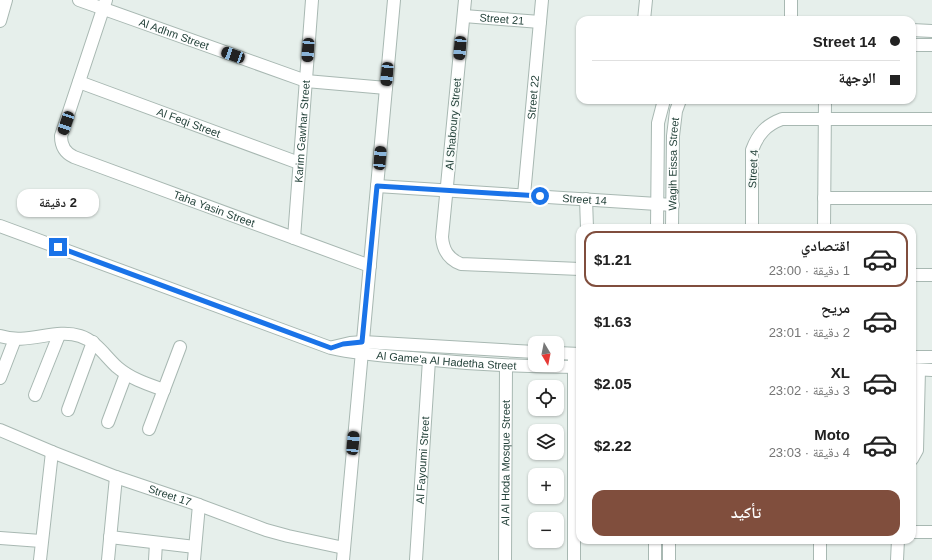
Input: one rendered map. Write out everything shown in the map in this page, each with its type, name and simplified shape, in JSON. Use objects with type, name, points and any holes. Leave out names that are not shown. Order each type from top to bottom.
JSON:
[{"type":"street","name":"Al Adhm Street","points":[[79,0],[104,4],[306,81],[386,88]]},
{"type":"street","points":[[342,560],[394,0]]},
{"type":"street","name":"Al Shaboury Street","points":[[465,0],[442,244],[449,257],[461,264],[576,269]]},
{"type":"street","name":"Street 22","points":[[524,195],[542,0]]},
{"type":"street","points":[[644,16],[646,0]]},
{"type":"street","points":[[791,0],[791,16]]},
{"type":"street","points":[[0,21],[5,1]]},
{"type":"street","name":"Karim Gawhar Street","points":[[294,238],[306,81],[308,1]]},
{"type":"street","points":[[79,82],[104,4]]},
{"type":"street","name":"Street 21","points":[[464,16],[540,22]]},
{"type":"street","points":[[916,30],[932,31]]},
{"type":"street","points":[[916,44],[932,45]]},
{"type":"street","name":"Taha Yasin Street","points":[[79,82],[61,136],[65,151],[74,156],[370,266]]},
{"type":"street","name":"Al Feqi Street","points":[[79,82],[299,163]]},
{"type":"street","name":"Wagih Eissa Street","points":[[657,224],[658,124],[663,104]]},
{"type":"street","name":"Wagih Eissa Street","points":[[672,224],[674,130],[676,111],[679,104]]},
{"type":"street","points":[[824,224],[825,104]]},
{"type":"street","name":"Street 4","points":[[752,224],[752,159],[755,142],[760,134],[770,125],[782,119],[932,119]]},
{"type":"street","name":"Street 14","points":[[377,186],[673,205]]},
{"type":"street","points":[[824,198],[932,198]]},
{"type":"street","points":[[586,199],[587,224]]},
{"type":"street","points":[[0,226],[331,348],[343,344],[362,348]]},
{"type":"street","points":[[916,275],[932,275]]},
{"type":"street","points":[[0,336],[25,339],[66,334],[78,335],[93,342],[116,366],[126,374],[138,381],[164,390]]},
{"type":"street","points":[[35,395],[59,335]]},
{"type":"street","points":[[0,378],[15,339]]},
{"type":"street","points":[[68,410],[93,342]]},
{"type":"street","points":[[149,429],[180,346]]},
{"type":"street","name":"Al Game'a Al Hadetha Street","points":[[362,348],[528,352]]},
{"type":"street","name":"Al Game'a Al Hadetha Street","points":[[362,348],[429,360],[506,366],[576,367]]},
{"type":"street","points":[[564,353],[576,354]]},
{"type":"street","points":[[916,357],[932,357]]},
{"type":"street","name":"Al Fayoumi Street","points":[[416,560],[429,360]]},
{"type":"street","name":"Al Al Hoda Mosque Street","points":[[505,560],[506,366]]},
{"type":"street","points":[[916,369],[932,370]]},
{"type":"street","points":[[108,422],[126,374]]},
{"type":"street","points":[[916,410],[916,452]]},
{"type":"street","name":"Street 17","points":[[0,430],[116,477],[271,531],[344,548]]},
{"type":"street","points":[[574,560],[576,431]]},
{"type":"street","points":[[40,560],[52,452]]},
{"type":"street","points":[[108,560],[116,477]]},
{"type":"street","points":[[194,560],[200,505]]},
{"type":"street","points":[[916,532],[932,532]]},
{"type":"street","points":[[110,537],[195,547]]},
{"type":"street","points":[[0,538],[41,541]]},
{"type":"street","points":[[155,560],[156,543]]},
{"type":"street","points":[[655,544],[655,560]]},
{"type":"street","points":[[669,544],[669,560]]},
{"type":"street","points":[[820,544],[820,560]]},
{"type":"street","points":[[897,560],[898,544]]},
{"type":"route","points":[[58,247],[331,348],[343,344],[362,342],[377,186],[540,196]]}]
